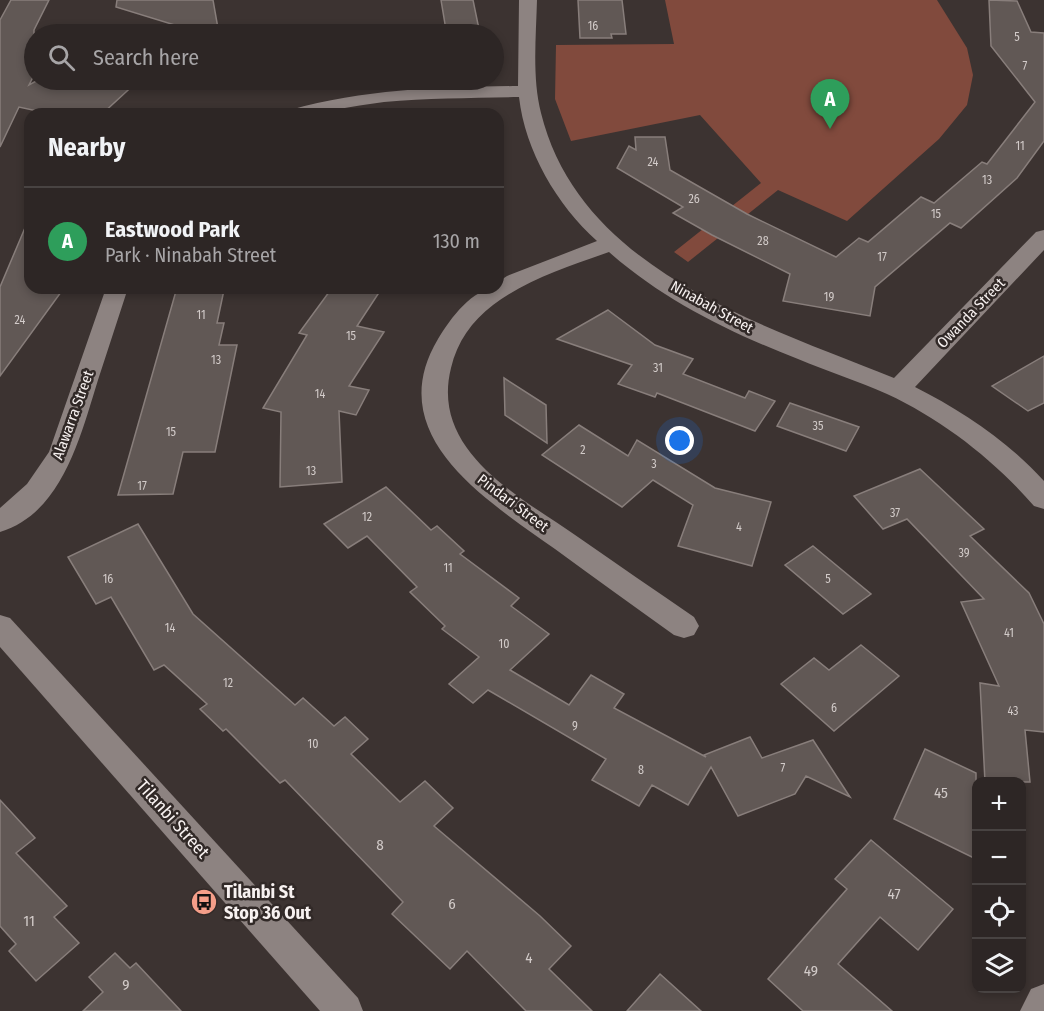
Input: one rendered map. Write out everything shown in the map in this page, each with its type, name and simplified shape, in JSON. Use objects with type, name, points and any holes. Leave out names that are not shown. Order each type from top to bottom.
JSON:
[{"type":"street","name":"Ninabah Street","points":[[528,0],[529,91],[536,130],[552,172],[578,208],[612,243],[659,278],[714,311],[791,347],[898,389],[996,453],[1044,499]]},
{"type":"street","points":[[320,108],[346,101],[377,97],[529,91]]},
{"type":"street","name":"Owanda Street","points":[[898,389],[1044,237]]},
{"type":"street","name":"Pindari Street","points":[[504,289],[528,276],[612,243]]},
{"type":"street","name":"Alawarra Street","points":[[0,522],[34,495],[51,474],[62,452],[115,294]]},
{"type":"street","name":"Pindari Street","points":[[494,294],[485,299],[449,338],[438,371],[435,408],[444,433],[463,462],[486,486],[684,626]]},
{"type":"street","name":"Tilanbi Street","points":[[0,627],[345,1011]]},
{"type":"street","points":[[1038,1011],[1044,1002]]},
{"type":"shaded area","points":[[665,0],[937,0],[967,48],[973,75],[967,105],[939,139],[847,221],[778,190],[688,262],[674,252],[761,183],[700,115],[571,141],[555,99],[556,45],[674,44]]},
{"type":"building","points":[[11,0],[49,0],[37,24],[24,24],[24,90],[128,90],[109,108],[19,107],[0,147],[0,20]]},
{"type":"building","points":[[117,0],[213,0],[217,24],[171,24],[116,7]]},
{"type":"building","points":[[441,0],[473,0],[478,24],[445,24]]},
{"type":"building","points":[[578,0],[622,0],[626,34],[611,34],[612,38],[580,38]]},
{"type":"building","points":[[989,0],[1017,1],[1031,32],[1044,33],[1044,141],[1017,178],[961,228],[950,223],[875,287],[870,316],[783,301],[790,274],[673,213],[683,207],[617,168],[629,146],[636,150],[635,137],[665,137],[670,170],[747,214],[836,257],[859,238],[868,242],[921,197],[934,203],[982,162],[987,164],[1035,102],[991,46]]},
{"type":"building","points":[[24,230],[24,294],[60,294],[0,376],[0,287]]},
{"type":"building","points":[[175,294],[223,294],[217,323],[224,323],[219,345],[237,345],[215,452],[183,452],[173,494],[118,495]]},
{"type":"building","points":[[328,294],[378,294],[357,326],[384,332],[349,386],[369,390],[356,415],[339,411],[342,482],[280,487],[281,412],[263,408],[307,335],[299,333]]},
{"type":"building","points":[[608,310],[655,345],[693,359],[683,374],[745,398],[749,391],[775,401],[755,431],[657,393],[655,397],[618,384],[632,365],[557,339]]},
{"type":"building","points":[[1044,356],[1044,403],[1028,411],[992,386]]},
{"type":"building","points":[[504,378],[546,405],[547,443],[505,415]]},
{"type":"building","points":[[790,403],[859,427],[846,451],[777,426]]},
{"type":"building","points":[[579,425],[628,456],[637,440],[715,488],[771,502],[752,566],[678,546],[693,505],[653,480],[622,507],[542,455]]},
{"type":"building","points":[[920,469],[984,529],[970,536],[1029,593],[1044,624],[1044,732],[1025,730],[1030,782],[1026,782],[1026,777],[985,777],[980,683],[999,686],[961,602],[984,599],[907,519],[883,529],[854,496]]},
{"type":"building","points":[[386,487],[431,530],[437,526],[464,551],[460,554],[519,598],[511,606],[549,634],[510,670],[569,705],[591,675],[624,694],[614,708],[706,757],[704,755],[750,737],[762,758],[813,740],[850,797],[806,776],[795,794],[738,816],[711,767],[688,805],[652,785],[639,806],[592,780],[606,759],[488,690],[473,703],[449,684],[479,657],[442,629],[445,626],[410,592],[417,587],[367,536],[348,548],[324,524]]},
{"type":"building","points":[[138,524],[193,614],[295,705],[303,698],[334,726],[345,717],[368,739],[351,754],[400,802],[425,781],[453,808],[434,826],[540,916],[571,946],[549,969],[592,1011],[526,1011],[467,951],[450,969],[392,914],[403,902],[285,780],[280,783],[226,729],[223,731],[200,709],[207,704],[164,665],[154,670],[111,597],[96,604],[68,557]]},
{"type":"building","points":[[813,546],[871,594],[843,614],[785,565]]},
{"type":"building","points":[[861,645],[899,676],[834,731],[781,684],[814,658],[829,670]]},
{"type":"building","points":[[925,749],[976,773],[976,777],[972,777],[972,857],[894,819]]},
{"type":"building","points":[[0,800],[35,838],[16,853],[67,906],[54,917],[79,943],[36,981],[9,951],[16,944],[0,926]]},
{"type":"building","points":[[871,840],[953,909],[918,950],[880,917],[838,964],[892,1011],[803,1011],[768,979],[847,889],[835,879]]},
{"type":"building","points":[[115,953],[130,968],[136,963],[181,1011],[83,1011],[103,992],[89,977]]},
{"type":"building","points":[[660,974],[701,1011],[627,1011]]},
{"type":"place","name":"Eastwood Park","points":[[830,129]]},
{"type":"place","name":"Tilanbi St Stop 36 Out","points":[[204,902]]}]
